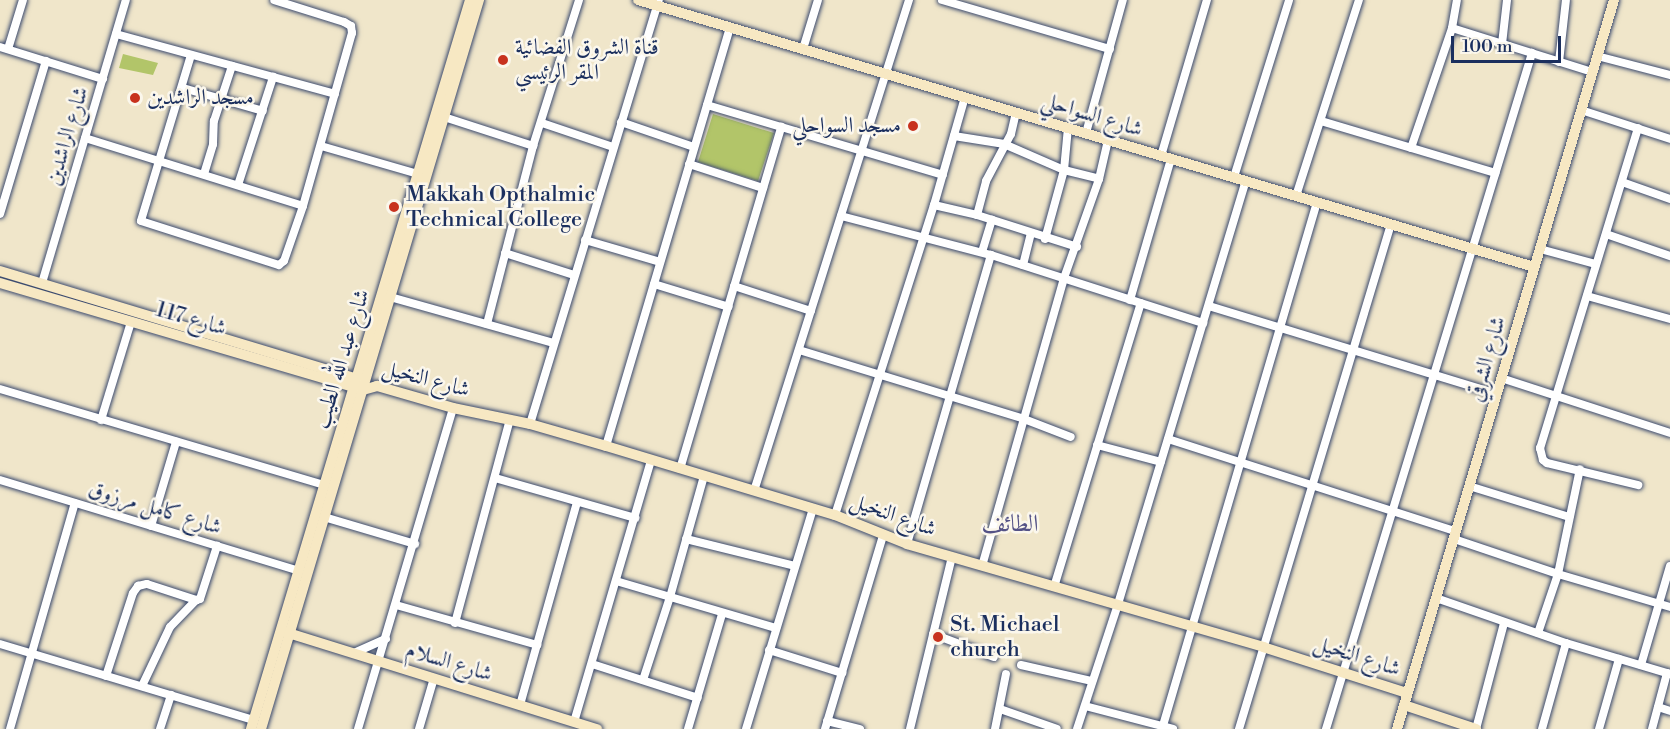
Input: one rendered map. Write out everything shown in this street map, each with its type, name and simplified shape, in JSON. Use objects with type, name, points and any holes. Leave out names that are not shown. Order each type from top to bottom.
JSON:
[{"type":"street","points":[[23,0],[4,48],[102,79]]},
{"type":"street","name":"شارع الراشدين","points":[[42,283],[126,0]]},
{"type":"street","points":[[191,55],[183,88],[141,221],[273,265],[279,265],[284,261],[303,206],[352,33],[351,26],[274,0]]},
{"type":"street","name":"شارع عبد الله الطيب","points":[[255,726],[324,517],[400,248],[418,174],[470,0]]},
{"type":"street","name":"شارع عبد الله الطيب","points":[[285,632],[299,571],[325,485],[362,385],[390,297],[400,248],[444,117],[479,0]]},
{"type":"street","points":[[487,324],[533,146],[579,0]]},
{"type":"street","name":"شارع السواحلي","points":[[638,0],[658,3],[730,27],[1534,267]]},
{"type":"street","points":[[803,49],[818,0]]},
{"type":"street","points":[[754,490],[909,0]]},
{"type":"street","points":[[942,0],[1110,49]]},
{"type":"street","points":[[1086,133],[1123,0]]},
{"type":"street","points":[[1130,300],[1207,0]]},
{"type":"street","points":[[1234,177],[1289,0]]},
{"type":"street","points":[[1296,196],[1359,0]]},
{"type":"street","points":[[1412,148],[1452,28],[1457,0]]},
{"type":"street","points":[[1502,44],[1507,0]]},
{"type":"street","points":[[1560,62],[1566,0]]},
{"type":"street","name":"شارع الشرقي","points":[[1397,729],[1614,0]]},
{"type":"street","points":[[530,424],[658,3]]},
{"type":"street","points":[[606,446],[730,27]]},
{"type":"street","points":[[1452,28],[1592,72]]},
{"type":"street","points":[[116,34],[335,94]]},
{"type":"street","points":[[1326,729],[1532,53]]},
{"type":"street","points":[[1597,57],[1670,75]]},
{"type":"street","points":[[0,214],[46,61]]},
{"type":"street","points":[[204,174],[214,140],[214,121],[232,66]]},
{"type":"street","points":[[237,185],[273,77]]},
{"type":"street","points":[[183,88],[263,111]]},
{"type":"street","points":[[836,515],[934,205],[965,97]]},
{"type":"street","points":[[707,105],[943,175]]},
{"type":"street","points":[[1581,110],[1670,138]]},
{"type":"street","points":[[977,215],[986,181],[1011,134],[1016,113]]},
{"type":"street","points":[[444,117],[533,146]]},
{"type":"street","points":[[1321,121],[1495,173]]},
{"type":"street","points":[[621,122],[694,147]]},
{"type":"street","points":[[542,123],[613,147]]},
{"type":"street","points":[[680,469],[781,127]]},
{"type":"street","points":[[1045,239],[1064,170],[1068,128]]},
{"type":"street","points":[[1638,128],[1540,448],[1541,455],[1547,463],[1580,469],[1638,485]]},
{"type":"street","points":[[954,136],[1004,144],[1064,170],[1099,179]]},
{"type":"street","points":[[85,138],[303,206]]},
{"type":"street","points":[[982,566],[1064,279],[1099,179],[1108,140]]},
{"type":"street","points":[[321,146],[418,174]]},
{"type":"street","points":[[689,164],[763,188]]},
{"type":"street","points":[[1077,729],[1118,604],[1246,181]]},
{"type":"street","points":[[1622,182],[1670,199]]},
{"type":"street","points":[[1162,727],[1317,202]]},
{"type":"street","points":[[934,205],[977,215],[1045,239],[1077,247]]},
{"type":"street","points":[[841,216],[982,252],[1203,323]]},
{"type":"street","points":[[982,252],[992,220]]},
{"type":"street","points":[[1239,729],[1391,224]]},
{"type":"street","points":[[1023,265],[1032,234]]},
{"type":"street","points":[[1606,234],[1670,256]]},
{"type":"street","points":[[585,240],[660,262]]},
{"type":"street","points":[[1540,249],[1596,264]]},
{"type":"street","points":[[505,253],[574,275]]},
{"type":"street","points":[[908,544],[991,255]]},
{"type":"street","name":"شارع 117","points":[[0,271],[362,385]]},
{"type":"street","points":[[13,287],[17,276]]},
{"type":"street","name":"شارع 117","points":[[0,283],[131,322],[362,385]]},
{"type":"street","points":[[654,284],[729,307]]},
{"type":"street","points":[[734,286],[811,311]]},
{"type":"street","points":[[1587,296],[1670,320]]},
{"type":"street","points":[[390,297],[554,343]]},
{"type":"street","points":[[1054,587],[1141,303]]},
{"type":"street","points":[[1209,306],[1497,394]]},
{"type":"street","points":[[101,420],[131,322]]},
{"type":"street","points":[[799,350],[1024,419],[1071,437]]},
{"type":"street","points":[[1502,378],[1557,394],[1670,433]]},
{"type":"street","name":"شارع النخيل","points":[[362,385],[382,388],[453,408],[510,419],[606,446],[836,515],[883,536],[908,544],[1263,647],[1407,693]]},
{"type":"street","points":[[0,389],[325,485]]},
{"type":"street","points":[[358,729],[415,544],[453,408]]},
{"type":"street","points":[[455,623],[510,419]]},
{"type":"street","points":[[1168,439],[1392,512],[1558,574],[1670,607]]},
{"type":"street","points":[[151,526],[176,442]]},
{"type":"street","points":[[1097,445],[1161,462]]},
{"type":"street","points":[[576,725],[651,460]]},
{"type":"street","points":[[1538,633],[1558,574],[1580,469]]},
{"type":"street","points":[[642,680],[670,597],[704,476]]},
{"type":"street","points":[[495,478],[635,518]]},
{"type":"street","name":"شارع كامل مرزوق","points":[[0,480],[299,571]]},
{"type":"street","points":[[1469,486],[1569,518]]},
{"type":"street","points":[[520,705],[577,502]]},
{"type":"street","points":[[10,729],[75,503]]},
{"type":"street","points":[[746,729],[813,508]]},
{"type":"street","points":[[324,517],[415,544]]},
{"type":"street","points":[[860,729],[826,725],[883,536]]},
{"type":"street","points":[[686,539],[795,566]]},
{"type":"street","points":[[142,686],[170,627],[196,600],[200,599],[217,546]]},
{"type":"street","points":[[910,729],[952,557]]},
{"type":"street","points":[[1641,665],[1670,566]]},
{"type":"street","points":[[616,581],[776,628]]},
{"type":"street","points":[[106,676],[133,593],[138,586],[147,584],[196,600]]},
{"type":"street","points":[[1436,598],[1504,623],[1668,673],[1652,729]]},
{"type":"street","points":[[396,605],[537,645]]},
{"type":"street","points":[[688,729],[722,614]]},
{"type":"street","points":[[1404,705],[1476,729],[1504,623]]},
{"type":"street","name":"شارع السلام","points":[[285,632],[520,705],[576,725],[597,729]]},
{"type":"street","points":[[933,634],[994,657]]},
{"type":"street","points":[[354,653],[386,639]]},
{"type":"street","points":[[1542,729],[1566,643]]},
{"type":"street","points":[[0,644],[171,695],[255,726]]},
{"type":"street","points":[[770,650],[842,673]]},
{"type":"street","points":[[1599,729],[1619,658]]},
{"type":"street","points":[[592,664],[698,698]]},
{"type":"street","points":[[1021,665],[1092,681]]},
{"type":"street","points":[[995,729],[1006,674]]},
{"type":"street","points":[[419,729],[434,678]]},
{"type":"street","points":[[160,729],[171,695]]},
{"type":"street","points":[[1085,706],[1173,729]]},
{"type":"street","points":[[1658,707],[1670,711]]},
{"type":"street","points":[[1000,709],[1057,729]]},
{"type":"green space","points":[[123,54],[158,63],[153,75],[119,68]]},
{"type":"green space","points":[[713,114],[774,133],[758,181],[698,162]]},
{"type":"place","name":"قناة الشروق الفضائية المقر الرئيسي","points":[[503,60]]},
{"type":"place","name":"مسجد الراشدين","points":[[135,98]]},
{"type":"place","name":"مسجد السواحلي","points":[[913,126]]},
{"type":"place","name":"Makkah Opthalmic Technical College","points":[[394,207]]},
{"type":"place","name":"St. Michael church","points":[[938,637]]},
{"type":"district","name":"الطائف","points":[[1010,525]]}]
